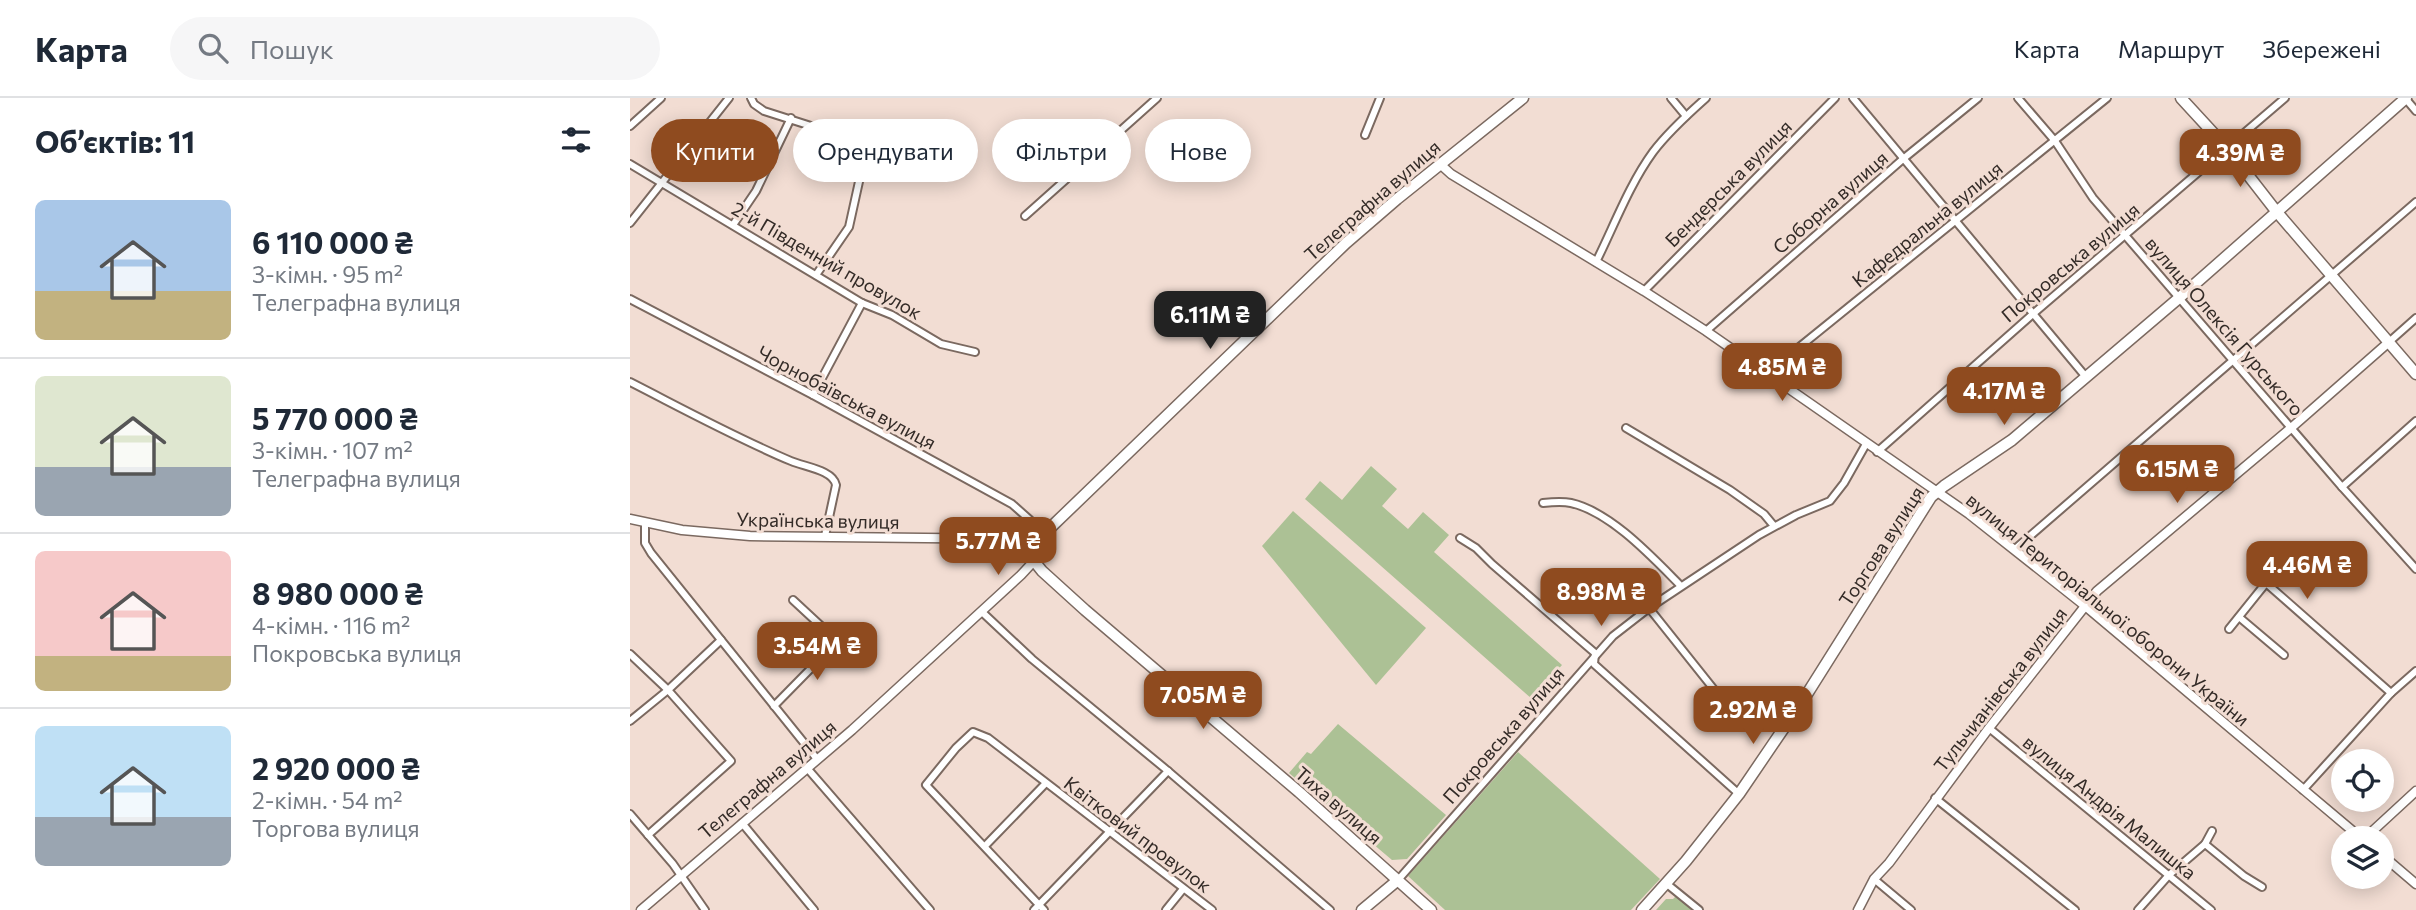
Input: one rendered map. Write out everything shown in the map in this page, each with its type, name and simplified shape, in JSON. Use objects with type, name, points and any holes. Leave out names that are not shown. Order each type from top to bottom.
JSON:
[{"type":"main road","name":"Телеграфна вулиця","points":[[1034,561],[1048,530],[1337,252],[1523,98]]},
{"type":"main road","points":[[2181,98],[2227,148],[2276,211],[2416,374]]},
{"type":"main road","name":"Торгова вулиця","points":[[1642,910],[1667,884],[1738,794],[1807,694],[1922,509],[1936,492],[2012,440],[2179,298],[2405,98]]},
{"type":"main road","name":"Тиха вулиця","points":[[1034,561],[1084,611],[1288,783],[1431,910]]},
{"type":"main road","points":[[1362,910],[1398,880]]},
{"type":"street","points":[[630,126],[661,98]]},
{"type":"street","points":[[712,119],[729,98]]},
{"type":"street","points":[[751,98],[754,104],[764,111],[858,141],[862,168],[849,227],[816,275]]},
{"type":"street","points":[[1025,216],[1157,98]]},
{"type":"street","points":[[1364,135],[1380,98]]},
{"type":"street","points":[[1671,98],[1686,116]]},
{"type":"street","points":[[1596,262],[1653,152],[1706,98]]},
{"type":"street","name":"Бендерська вулиця","points":[[1644,291],[1835,98]]},
{"type":"street","points":[[1853,98],[2086,377]]},
{"type":"street","name":"Соборна вулиця","points":[[1706,331],[1903,159],[1978,98]]},
{"type":"street","name":"вулиця Олексія Гурського","points":[[2018,98],[2054,141],[2093,198],[2342,487],[2415,565]]},
{"type":"street","name":"Кафедральна вулиця","points":[[1766,374],[2107,98]]},
{"type":"street","name":"Покровська вулиця","points":[[1877,452],[2285,98]]},
{"type":"street","points":[[2405,98],[2416,111]]},
{"type":"street","points":[[733,225],[756,191],[791,118]]},
{"type":"street","name":"2-й Південний провулок","points":[[630,164],[651,176]]},
{"type":"street","name":"вулиця Територіальної оборони України","points":[[1440,164],[1461,181],[1706,331],[1969,514],[2084,605],[2348,826]]},
{"type":"street","points":[[630,223],[662,182]]},
{"type":"street","name":"2-й Південний провулок","points":[[662,182],[862,303],[892,316],[941,344],[975,352]]},
{"type":"street","points":[[2015,550],[2416,202]]},
{"type":"street","name":"Чорнобаївська вулиця","points":[[630,299],[1012,504],[1030,520],[1035,535]]},
{"type":"street","points":[[813,396],[862,303]]},
{"type":"street","name":"Тульчианівська вулиця","points":[[1858,910],[1874,879],[2097,591],[2291,428],[2416,318]]},
{"type":"street","points":[[630,382],[757,446],[809,469],[830,474],[836,485],[825,536]]},
{"type":"street","points":[[2342,487],[2416,421]]},
{"type":"street","points":[[1626,428],[1730,490],[1764,514],[1774,526]]},
{"type":"street","name":"Покровська вулиця","points":[[1398,880],[1595,653],[1613,636],[1681,586],[1774,526],[1834,498],[1866,444]]},
{"type":"street","points":[[1543,503],[1568,503],[1591,511],[1629,536],[1681,586]]},
{"type":"street","name":"Українська вулиця","points":[[630,519],[645,524],[709,534],[1020,539],[1048,530]]},
{"type":"street","points":[[645,524],[645,543],[650,553],[817,759]]},
{"type":"street","points":[[1460,538],[1476,548],[1595,653],[1594,664],[1738,794]]},
{"type":"street","points":[[1020,539],[1034,561]]},
{"type":"street","name":"Телеграфна вулиця","points":[[641,910],[807,768],[982,612],[1034,561]]},
{"type":"street","points":[[2229,629],[2266,583],[2391,693]]},
{"type":"street","points":[[774,706],[829,650],[835,639],[793,600]]},
{"type":"street","points":[[1649,608],[1716,692]]},
{"type":"street","points":[[982,612],[1032,659],[1330,910]]},
{"type":"street","points":[[2239,617],[2284,655]]},
{"type":"street","points":[[630,721],[668,690],[721,640]]},
{"type":"street","points":[[630,654],[668,690],[731,761],[648,835]]},
{"type":"street","points":[[2303,790],[2391,693],[2416,671]]},
{"type":"street","name":"вулиця Андрія Малишка","points":[[1989,728],[2211,910]]},
{"type":"street","name":"Квітковий провулок","points":[[1045,783],[985,846],[926,785],[951,753],[973,732],[988,738],[1212,910]]},
{"type":"street","points":[[807,768],[930,910]]},
{"type":"street","points":[[985,846],[1039,908],[1168,771]]},
{"type":"street","points":[[2377,826],[2416,792]]},
{"type":"street","points":[[1935,798],[2075,910]]},
{"type":"street","points":[[630,814],[705,910]]},
{"type":"street","points":[[742,823],[814,910]]},
{"type":"street","points":[[2138,910],[2169,875],[2205,844],[2211,831]]},
{"type":"street","points":[[2205,844],[2262,887]]},
{"type":"street","points":[[2394,865],[2416,884]]},
{"type":"street","points":[[1874,879],[1911,910]]},
{"type":"street","points":[[1667,884],[1699,910]]},
{"type":"street","points":[[1166,910],[1183,889]]},
{"type":"green space","points":[[1371,466],[1397,489],[1382,506],[1408,529],[1423,512],[1449,535],[1434,552],[1562,665],[1532,699],[1305,499],[1320,481],[1342,500]]},
{"type":"green space","points":[[1293,511],[1426,628],[1376,685],[1262,546]]},
{"type":"green space","points":[[1338,724],[1446,815],[1407,859],[1392,860],[1289,773],[1307,752],[1311,754]]},
{"type":"green space","points":[[1518,752],[1660,879],[1631,910],[1445,910],[1408,876]]},
{"type":"green space","points":[[1676,896],[1692,910],[1656,910],[1666,899]]}]
